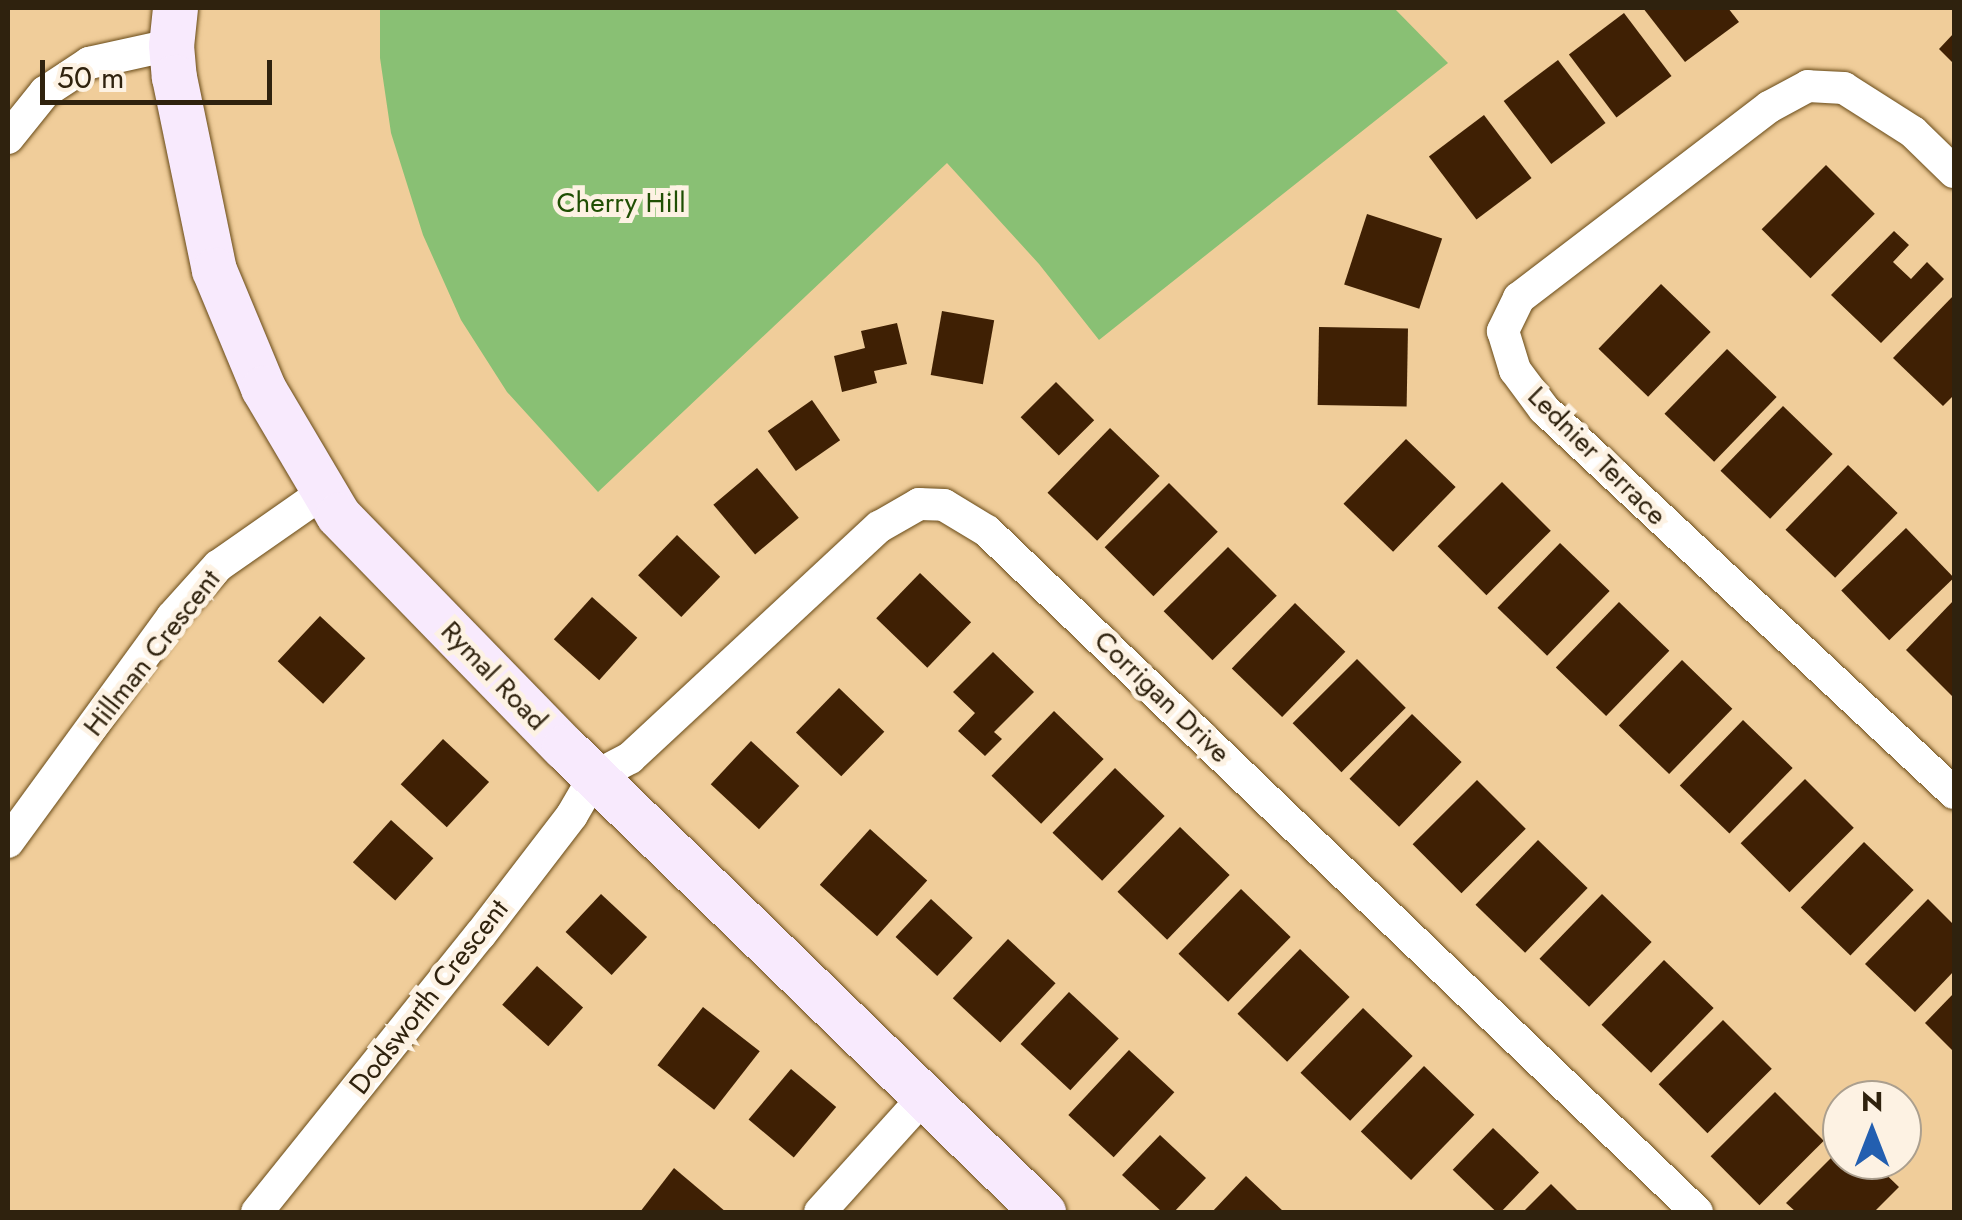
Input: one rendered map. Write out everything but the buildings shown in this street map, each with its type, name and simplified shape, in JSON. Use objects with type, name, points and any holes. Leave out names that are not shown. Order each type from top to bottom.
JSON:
[{"type":"street","points":[[8,138],[45,92],[90,64],[173,26]]},
{"type":"street","name":"Rymal Road","points":[[173,26],[214,270],[263,388],[338,515],[594,777],[1043,1212]]},
{"type":"street","name":"Lednier Terrace","points":[[1954,172],[1913,132],[1844,88],[1808,86],[1768,106],[1519,298],[1503,331],[1515,370],[1544,409],[1954,794]]},
{"type":"street","name":"Hillman Crescent","points":[[8,842],[172,618],[207,579],[324,492]]},
{"type":"street","name":"Corrigan Drive","points":[[594,777],[630,758],[879,527],[919,504],[944,505],[987,531],[1046,586],[1697,1212]]},
{"type":"street","name":"Dodsworth Crescent","points":[[258,1212],[572,815],[594,777]]},
{"type":"street","points":[[820,1212],[923,1098]]},
{"type":"green space","name":"Cherry Hill","points":[[380,8],[1394,8],[1448,63],[1099,340],[1039,264],[947,163],[598,492],[507,392],[461,320],[423,235],[391,133],[380,58]]}]
